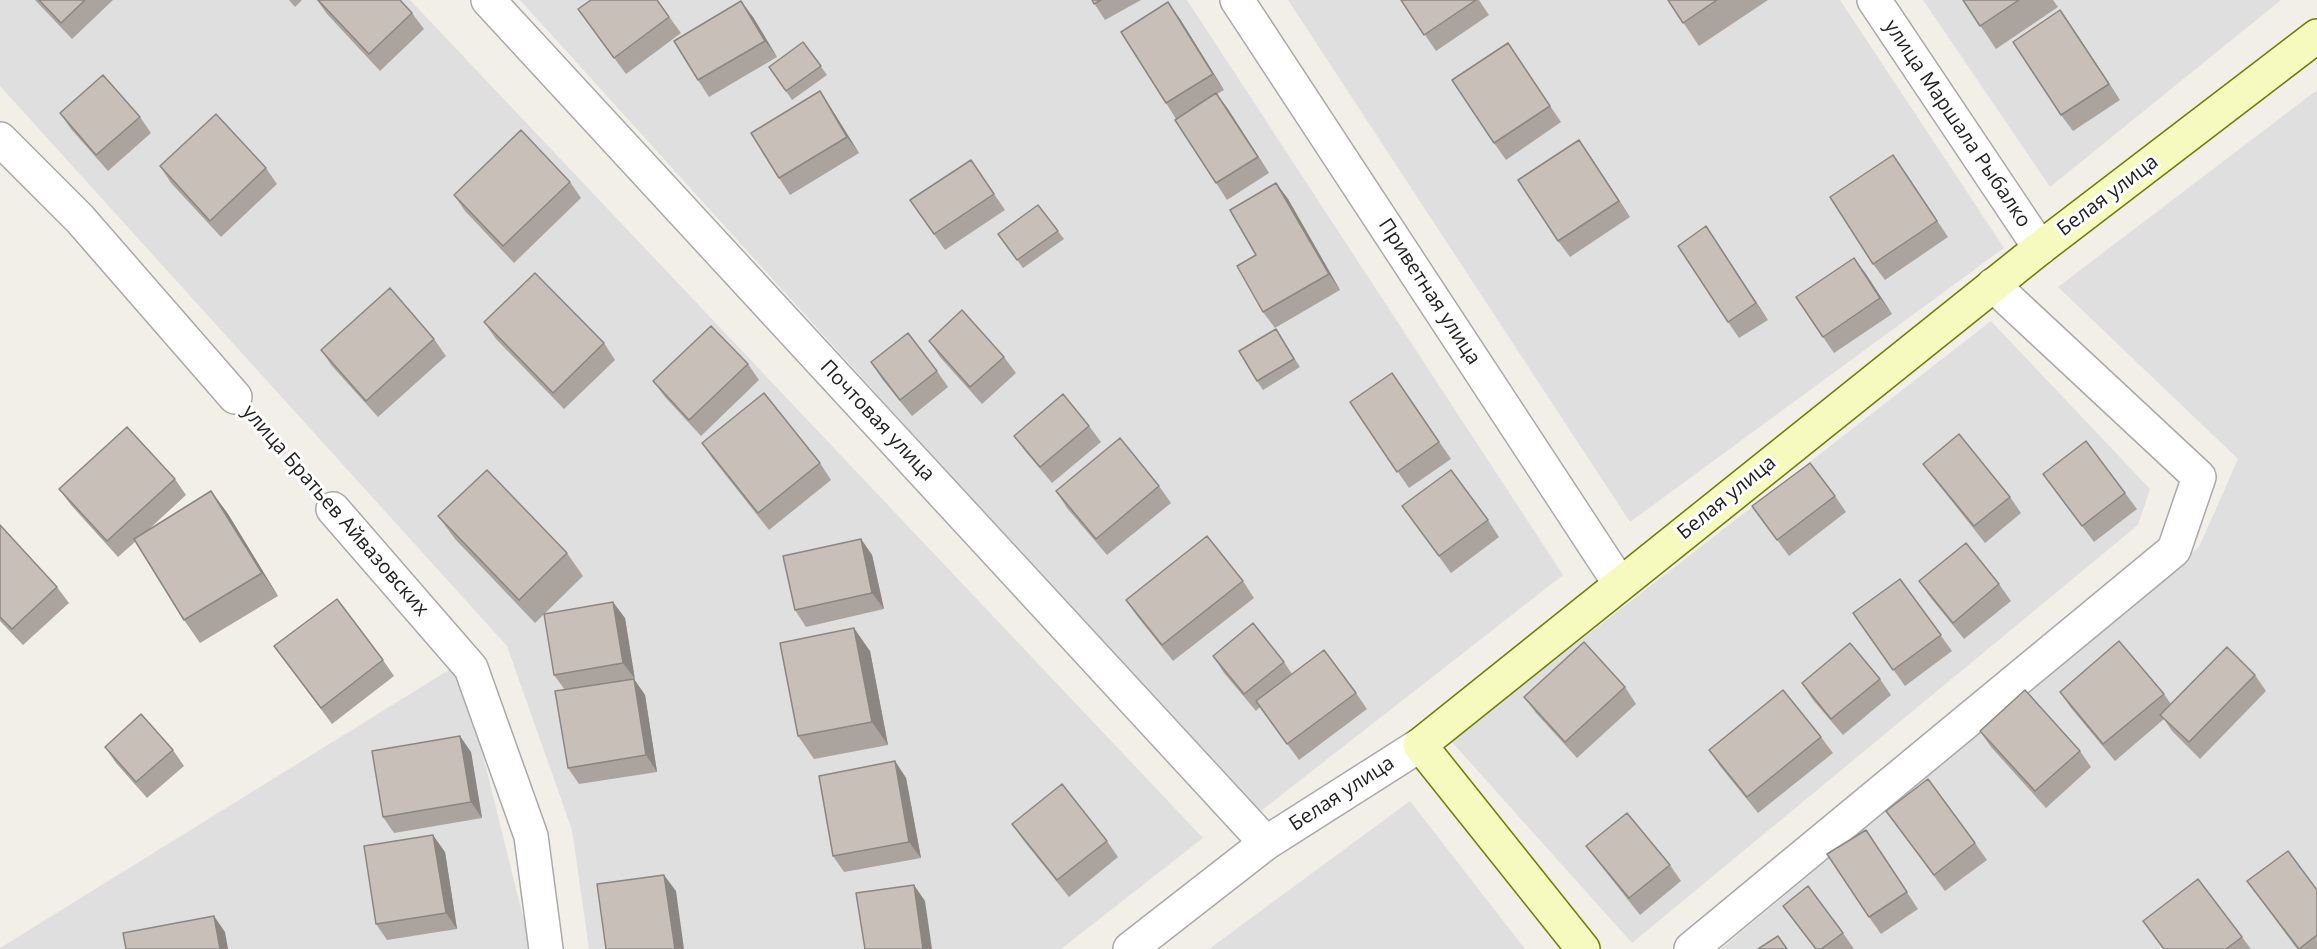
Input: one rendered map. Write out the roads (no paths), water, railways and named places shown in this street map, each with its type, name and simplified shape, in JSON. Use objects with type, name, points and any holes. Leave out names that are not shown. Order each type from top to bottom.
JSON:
[{"type":"street","name":"Почтовая улица","points":[[488,0],[1266,843]]},
{"type":"street","name":"Приветная улица","points":[[1237,0],[1620,584]]},
{"type":"street","name":"улица Маршала Рыбалко","points":[[1875,0],[2040,248]]},
{"type":"street","name":"Белая улица","points":[[1130,949],[1266,843],[1420,745],[1993,285],[2317,36]]},
{"type":"street","name":"улица Братьев Айвазовских","points":[[0,139],[80,219],[235,397]]},
{"type":"street","points":[[1691,949],[2174,550],[2199,477],[1993,285]]},
{"type":"street","name":"улица Братьев Айвазовских","points":[[333,509],[471,668],[531,836],[546,949]]},
{"type":"street","points":[[1420,745],[1582,949]]}]
